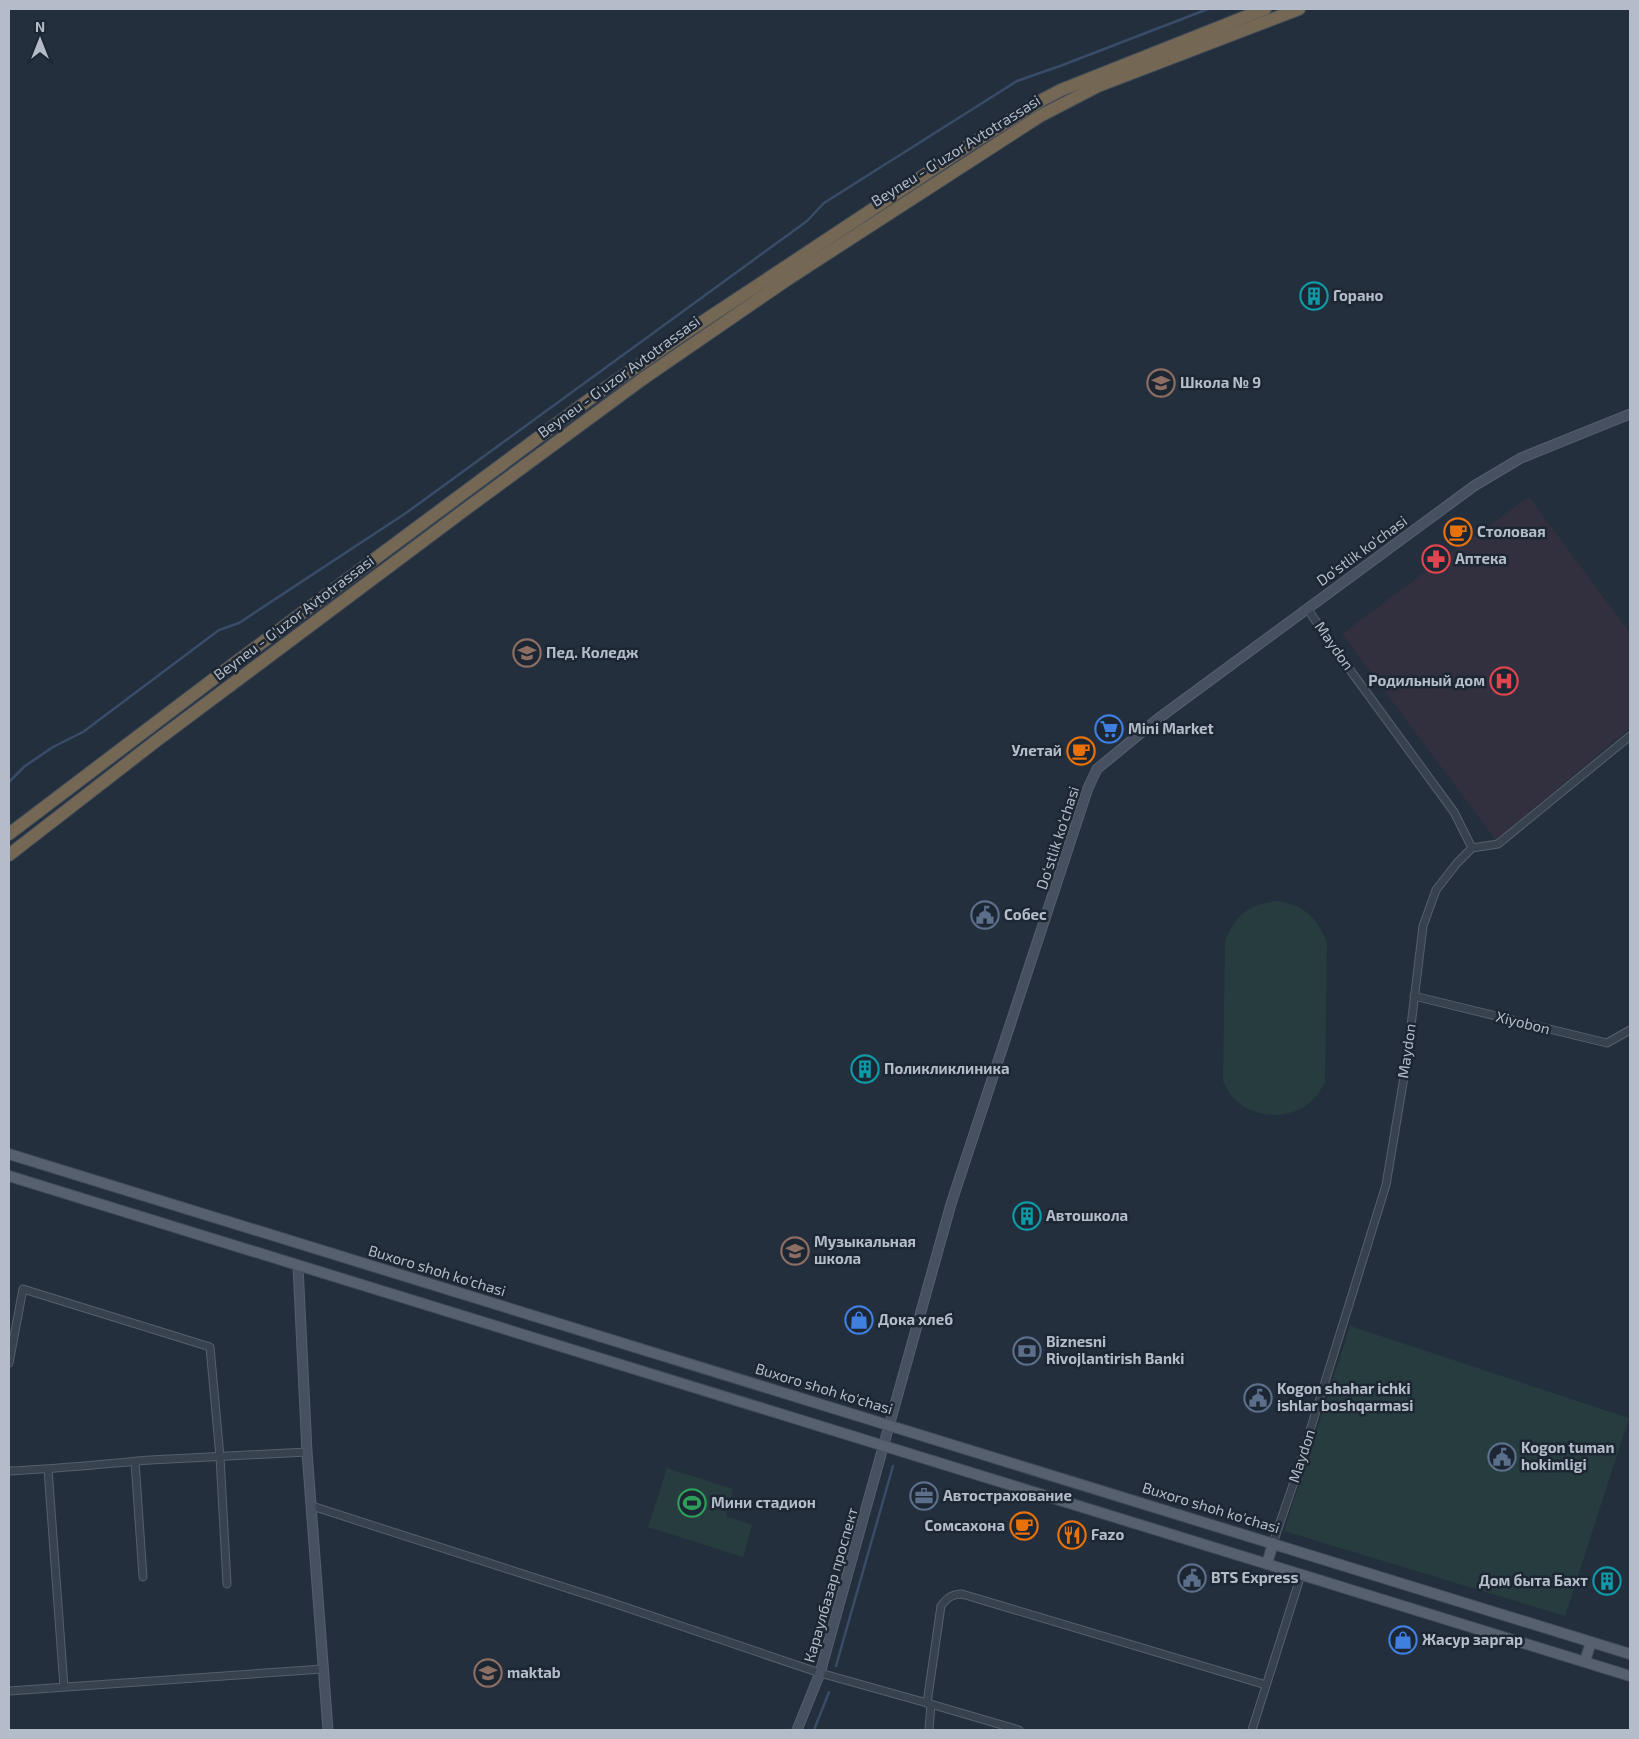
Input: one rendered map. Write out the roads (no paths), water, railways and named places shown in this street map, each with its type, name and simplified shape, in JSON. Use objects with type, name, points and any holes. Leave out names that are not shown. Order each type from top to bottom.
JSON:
[{"type":"highway","name":"Beyneu - G'uzor Avtotrassasi","points":[[9,834],[236,662],[594,396],[788,264],[1042,100],[1061,90],[1265,9]]},
{"type":"highway","name":"Beyneu - G'uzor Avtotrassasi","points":[[9,855],[156,741],[470,506],[644,378],[795,274],[1040,116],[1098,86],[1299,9]]},
{"type":"main road","name":"Buxoro shoh ko'chasi","points":[[9,1154],[304,1246],[890,1424],[1425,1592],[1630,1654]]},
{"type":"main road","points":[[9,1176],[1630,1676]]},
{"type":"main road","points":[[1267,1564],[1273,1543]]},
{"type":"main road","points":[[1585,1661],[1591,1642]]},
{"type":"street","name":"Do‘stlik ko‘chasi","points":[[884,1445],[951,1204],[1088,788],[1097,769],[1159,718],[1474,486],[1521,458],[1630,414]]},
{"type":"street","name":"Maydon","points":[[1273,1543],[1295,1479],[1386,1185],[1407,1059],[1423,926],[1436,890],[1457,863],[1472,848],[1454,812],[1307,608]]},
{"type":"street","points":[[1472,848],[1498,844],[1630,736]]},
{"type":"street","name":"Xiyobon","points":[[1414,996],[1607,1043],[1630,1030]]},
{"type":"street","points":[[298,1266],[307,1452],[328,1730]]},
{"type":"street","points":[[9,1363],[23,1289],[210,1347],[220,1456],[227,1584]]},
{"type":"street","name":"Караулбазар проспект","points":[[798,1730],[820,1673],[884,1445]]},
{"type":"street","points":[[9,1471],[220,1456],[307,1452]]},
{"type":"street","points":[[135,1462],[142,1577]]},
{"type":"street","points":[[48,1469],[64,1687]]},
{"type":"street","points":[[312,1506],[591,1596],[820,1673],[1019,1730]]},
{"type":"street","points":[[1252,1730],[1301,1575]]},
{"type":"street","points":[[929,1730],[929,1703],[941,1606],[946,1599],[955,1594],[962,1594],[1266,1685]]},
{"type":"street","points":[[9,1691],[323,1669]]},
{"type":"waterway","points":[[9,782],[25,766],[53,747],[83,732],[219,630],[239,623],[406,513],[807,221],[824,203],[1017,81],[1208,9]]},
{"type":"waterway","points":[[836,1666],[893,1466]]},
{"type":"waterway","points":[[814,1730],[829,1692]]},
{"type":"place","name":"Горано","points":[[1314,296]]},
{"type":"place","name":"Школа № 9","points":[[1161,383]]},
{"type":"place","name":"Столовая","points":[[1458,532]]},
{"type":"place","name":"Аптека","points":[[1436,559]]},
{"type":"place","name":"Пед. Коледж","points":[[527,653]]},
{"type":"place","name":"Родильный дом","points":[[1504,681]]},
{"type":"place","name":"Mini Market","points":[[1109,729]]},
{"type":"place","name":"Улетай","points":[[1081,751]]},
{"type":"place","name":"Собеc","points":[[985,915]]},
{"type":"place","name":"Поликликлиника","points":[[865,1069]]},
{"type":"place","name":"Автошкола","points":[[1027,1216]]},
{"type":"place","name":"Музыкальная школа","points":[[795,1251]]},
{"type":"place","name":"Дока хлеб","points":[[859,1320]]},
{"type":"place","name":"Biznesni Rivojlantirish Banki","points":[[1027,1351]]},
{"type":"place","name":"Kogon shahar ichki ishlar boshqarmasi","points":[[1258,1398]]},
{"type":"place","name":"Kogon tuman hokimligi","points":[[1502,1457]]},
{"type":"place","name":"Автострахование","points":[[924,1496]]},
{"type":"place","name":"Мини стадион","points":[[692,1503]]},
{"type":"place","name":"Сомсахона","points":[[1024,1526]]},
{"type":"place","name":"Fazo","points":[[1072,1535]]},
{"type":"place","name":"BTS Express","points":[[1192,1578]]},
{"type":"place","name":"Дом быта Бахт","points":[[1607,1581]]},
{"type":"place","name":"Жасур заргар","points":[[1403,1640]]},
{"type":"place","name":"maktab","points":[[488,1673]]}]
